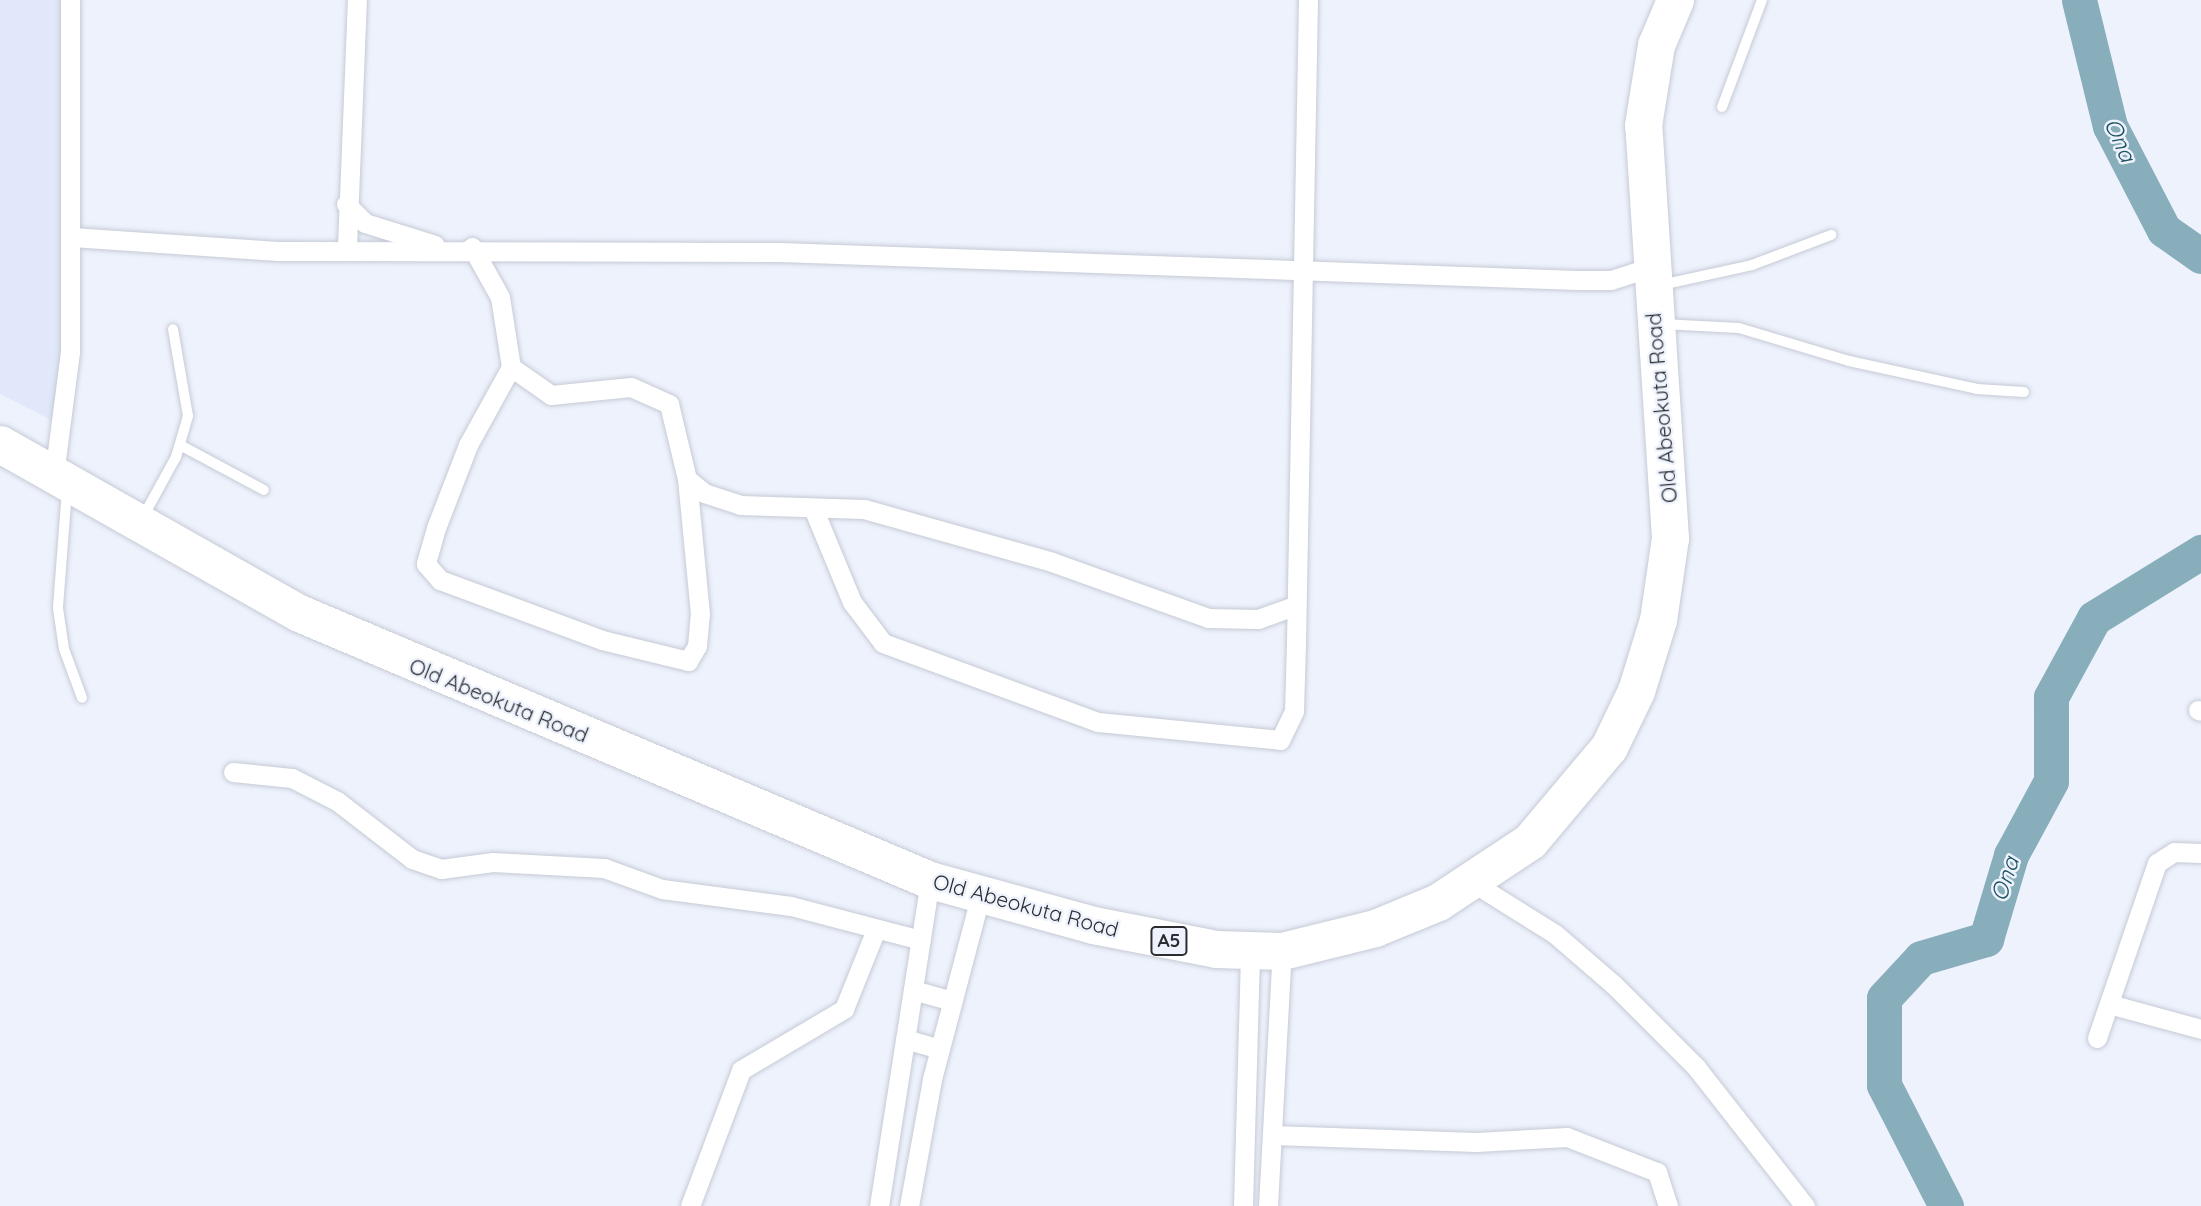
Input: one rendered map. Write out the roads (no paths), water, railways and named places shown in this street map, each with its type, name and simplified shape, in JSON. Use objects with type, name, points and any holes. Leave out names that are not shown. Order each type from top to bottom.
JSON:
[{"type":"highway","name":"Old Abeokuta Road","points":[[0,444],[299,613],[392,657],[930,880],[1151,937],[1266,951],[1375,928],[1472,882],[1530,841],[1565,805],[1609,747],[1636,691],[1658,620],[1670,538],[1670,465],[1649,277],[1646,87],[1675,0]]},
{"type":"street","points":[[61,479],[69,364],[72,237],[70,0]]},
{"type":"street","points":[[347,247],[346,204],[357,0]]},
{"type":"street","points":[[813,508],[852,602],[883,643],[1098,722],[1280,740],[1294,711],[1308,0]]},
{"type":"street","points":[[346,204],[365,223],[442,248]]},
{"type":"street","points":[[72,237],[278,251],[347,247],[472,247],[1301,269],[1589,280],[1649,277]]},
{"type":"street","points":[[472,247],[500,297],[511,368],[468,445],[436,528],[426,564],[440,580],[603,640],[688,661],[697,646],[701,614],[687,479],[678,425],[669,404],[653,393],[631,387],[551,395],[511,368]]},
{"type":"street","points":[[687,479],[704,493],[740,505],[864,509],[938,528],[1208,618],[1258,619],[1297,606]]},
{"type":"street","points":[[233,772],[292,778],[337,801],[412,859],[441,869],[493,862],[604,868],[662,889],[790,906],[875,932],[921,940]]},
{"type":"street","points":[[2097,1038],[2157,863],[2174,852],[2201,853]]},
{"type":"street","points":[[879,1206],[930,880]]},
{"type":"street","points":[[1472,882],[1555,934],[1615,985],[1696,1067],[1805,1206]]},
{"type":"street","points":[[909,1206],[940,1049],[981,894]]},
{"type":"street","points":[[690,1206],[741,1070],[844,1009],[875,932]]},
{"type":"street","points":[[1266,951],[1273,1135],[1268,1206]]},
{"type":"street","points":[[1243,1206],[1266,951]]},
{"type":"street","points":[[913,990],[952,1001]]},
{"type":"street","points":[[2109,1004],[2201,1029]]},
{"type":"street","points":[[905,1039],[940,1049]]},
{"type":"street","points":[[1273,1135],[1476,1142],[1567,1137],[1657,1172],[1668,1206]]},
{"type":"lane","points":[[1722,107],[1762,0]]},
{"type":"lane","points":[[1649,277],[1725,273],[1831,235]]},
{"type":"lane","points":[[1655,324],[1739,328],[1849,361],[1977,389],[2024,392]]},
{"type":"lane","points":[[139,523],[180,446],[188,416],[173,329]]},
{"type":"lane","points":[[180,446],[264,490]]},
{"type":"lane","points":[[61,479],[58,608],[64,649],[82,698]]},
{"type":"waterway","name":"Ona","points":[[2079,0],[2110,126],[2164,230],[2201,256]]},
{"type":"waterway","name":"Ona","points":[[1946,1206],[1884,1085],[1884,998],[1921,958],[1986,939],[2011,855],[2051,781],[2051,697],[2094,618],[2201,552]]}]
